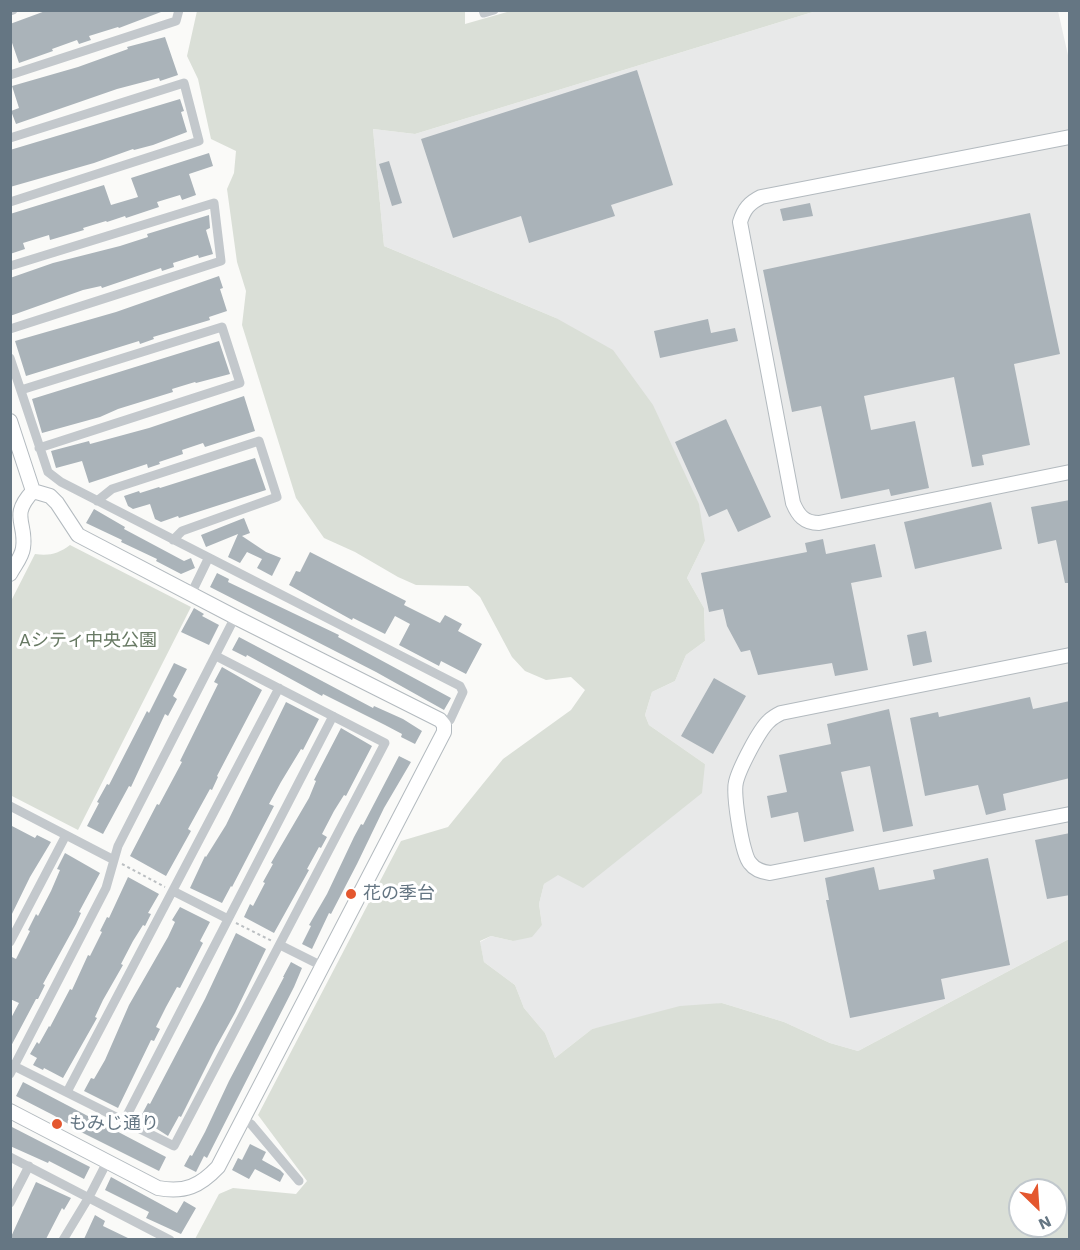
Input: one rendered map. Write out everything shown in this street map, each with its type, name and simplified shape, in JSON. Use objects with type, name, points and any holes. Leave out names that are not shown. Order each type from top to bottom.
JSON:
[{"type":"street","points":[[10,75],[176,21],[179,10]]},
{"type":"street","points":[[483,10],[484,13],[494,10]]},
{"type":"street","points":[[10,138],[184,83],[199,141],[10,202]]},
{"type":"street","points":[[1070,138],[761,197],[743,210],[740,222],[793,503],[797,513],[803,519],[810,523],[819,523],[1070,472]]},
{"type":"street","points":[[10,266],[214,203],[221,261],[10,329]]},
{"type":"street","points":[[21,390],[222,327],[240,383],[39,448]]},
{"type":"street","points":[[10,358],[48,472],[61,482],[460,686],[463,692],[450,720],[444,725]]},
{"type":"street","points":[[10,421],[33,491]]},
{"type":"street","points":[[98,501],[112,489],[259,441],[277,497],[182,531],[173,540]]},
{"type":"street","points":[[10,574],[23,550],[23,536],[18,517],[25,499],[33,491]]},
{"type":"street","points":[[10,1111],[158,1188],[176,1191],[206,1180],[218,1167],[444,732],[444,725],[440,720],[78,535],[71,527],[66,515],[50,496],[33,491]]},
{"type":"street","points":[[191,594],[208,558]]},
{"type":"street","points":[[216,656],[385,743],[174,1146],[67,1092],[12,1068],[106,888],[118,846],[235,617]]},
{"type":"street","points":[[1070,655],[781,713],[769,720],[738,772],[735,801],[746,858],[756,869],[770,873],[1070,814]]},
{"type":"street","points":[[67,1092],[279,688]]},
{"type":"street","points":[[124,1121],[333,716]]},
{"type":"street","points":[[11,808],[114,860]]},
{"type":"street","points":[[10,942],[66,835]]},
{"type":"street","points":[[173,891],[228,919]]},
{"type":"street","points":[[279,945],[322,966]]},
{"type":"street","points":[[243,1119],[250,1124],[298,1181]]},
{"type":"street","points":[[10,1157],[170,1239]]},
{"type":"street","points":[[63,1239],[107,1162]]},
{"type":"street","points":[[10,1203],[29,1166]]},
{"type":"path","points":[[114,860],[173,891]]},
{"type":"path","points":[[228,919],[279,945]]},
{"type":"shaded area","points":[[816,11],[1058,11],[1070,64],[1069,939],[858,1051],[830,1043],[784,1022],[722,1003],[592,1029],[555,1058],[545,1033],[524,1008],[515,985],[484,962],[480,942],[491,936],[513,941],[542,925],[539,904],[544,884],[705,764],[649,725],[645,715],[652,692],[675,681],[686,655],[705,641],[704,608],[687,578],[705,541],[556,318],[384,246],[373,129],[415,134]]},
{"type":"green space","points":[[514,10],[816,11],[415,134],[373,129],[384,246],[556,318],[613,350],[653,405],[699,504],[705,541],[687,578],[704,608],[705,641],[686,655],[675,681],[652,692],[645,715],[649,725],[705,764],[702,793],[583,888],[558,875],[544,884],[539,904],[542,925],[532,937],[513,941],[491,936],[480,941],[484,962],[515,985],[524,1008],[545,1033],[555,1058],[592,1029],[680,1006],[722,1003],[784,1022],[830,1043],[858,1051],[1069,939],[1069,1239],[195,1239],[219,1194],[233,1188],[296,1194],[307,1181],[258,1115],[401,841],[448,827],[503,759],[571,710],[585,690],[571,677],[546,680],[525,671],[512,657],[480,597],[468,586],[416,585],[398,577],[355,552],[324,538],[296,498],[242,325],[246,291],[237,262],[227,189],[234,173],[236,151],[211,139],[198,79],[187,56],[197,11],[465,11],[465,24]]},
{"type":"green space","name":"Aシティ中央公園","points":[[70,545],[191,607],[78,830],[10,795],[11,601],[35,554],[53,554]]},
{"type":"building","points":[[48,10],[161,10],[161,12],[119,28],[89,36],[91,40],[79,44],[77,40],[19,63],[10,37],[10,24]]},
{"type":"building","points":[[165,37],[178,75],[160,81],[159,78],[117,89],[16,124],[11,111],[19,108],[12,86],[78,67],[128,49],[127,47]]},
{"type":"building","points":[[637,70],[673,185],[611,205],[615,216],[529,243],[521,216],[453,238],[421,139]]},
{"type":"building","points":[[180,99],[187,132],[153,145],[10,187],[10,150]]},
{"type":"building","points":[[209,153],[213,166],[189,174],[196,195],[182,200],[180,195],[157,202],[159,207],[126,218],[125,216],[106,221],[50,240],[49,235],[23,243],[25,249],[10,254],[10,214],[104,185],[111,205],[138,197],[131,178]]},
{"type":"building","points":[[389,161],[402,203],[392,206],[379,164]]},
{"type":"building","points":[[810,203],[813,216],[783,221],[780,209]]},
{"type":"building","points":[[1030,213],[1060,354],[1014,364],[1030,445],[982,455],[984,465],[972,467],[954,377],[864,396],[871,430],[915,421],[929,488],[891,496],[889,489],[841,499],[821,406],[792,412],[763,270]]},
{"type":"building","points":[[209,215],[210,228],[206,230],[213,254],[199,258],[198,255],[173,263],[174,267],[162,271],[161,268],[102,288],[101,286],[83,290],[10,316],[10,278],[53,263],[120,246],[148,237],[147,234]]},
{"type":"building","points":[[219,276],[223,288],[220,289],[227,311],[209,317],[210,320],[153,337],[154,339],[140,344],[139,341],[26,376],[15,341],[116,312]]},
{"type":"building","points":[[708,319],[711,333],[735,328],[738,341],[660,358],[654,331]]},
{"type":"building","points":[[219,341],[230,374],[172,389],[173,392],[100,417],[42,433],[32,399]]},
{"type":"building","points":[[244,396],[255,431],[205,447],[203,443],[182,450],[183,454],[159,462],[160,464],[148,468],[147,464],[89,483],[82,461],[56,468],[51,451],[89,441],[90,444],[149,428]]},
{"type":"building","points":[[726,419],[771,517],[738,532],[727,509],[709,517],[675,442]]},
{"type":"building","points":[[255,458],[266,490],[179,518],[178,516],[161,522],[155,519],[150,504],[133,509],[128,506],[124,496],[160,488]]},
{"type":"building","points":[[1070,500],[1070,583],[1065,583],[1056,540],[1038,544],[1031,507]]},
{"type":"building","points":[[991,502],[1002,549],[915,569],[904,522]]},
{"type":"building","points":[[94,509],[125,527],[124,529],[184,561],[191,558],[195,568],[181,574],[156,561],[157,559],[121,542],[122,540],[86,523]]},
{"type":"building","points":[[244,518],[250,533],[242,536],[266,552],[281,558],[272,576],[257,568],[262,559],[247,552],[240,563],[228,557],[238,534],[206,547],[201,535]]},
{"type":"building","points":[[823,539],[826,554],[875,544],[882,577],[851,583],[868,670],[835,676],[832,663],[758,675],[750,650],[741,652],[727,626],[723,609],[709,612],[701,573],[807,552],[805,543]]},
{"type":"building","points":[[310,552],[406,601],[404,605],[440,623],[445,615],[462,624],[458,631],[482,644],[466,674],[441,661],[439,666],[399,645],[410,624],[395,616],[385,634],[353,618],[352,620],[289,585],[296,571],[300,572]]},
{"type":"building","points":[[217,573],[229,579],[228,582],[339,635],[338,637],[451,698],[444,710],[376,672],[210,587]]},
{"type":"building","points":[[194,608],[204,614],[202,616],[219,625],[209,645],[181,632]]},
{"type":"building","points":[[926,631],[932,662],[913,666],[907,635]]},
{"type":"building","points":[[239,637],[373,708],[374,706],[403,719],[422,731],[415,744],[385,725],[323,694],[322,696],[247,655],[246,657],[232,650]]},
{"type":"building","points":[[174,663],[187,669],[173,696],[177,699],[168,716],[165,714],[131,787],[129,786],[103,834],[87,826],[99,803],[97,802],[107,784],[109,785],[147,711],[149,713]]},
{"type":"building","points":[[222,667],[262,690],[212,790],[210,789],[188,829],[191,831],[166,876],[130,856],[182,762],[180,761],[218,684],[214,682]]},
{"type":"building","points":[[714,678],[746,696],[713,754],[681,736]]},
{"type":"building","points":[[1030,697],[1033,709],[1070,701],[1070,778],[1003,794],[1006,810],[986,815],[978,785],[925,796],[910,718],[938,712],[939,717]]},
{"type":"building","points":[[286,702],[319,719],[303,750],[301,749],[269,804],[274,806],[222,903],[190,888],[205,856],[226,825]]},
{"type":"building","points":[[889,709],[913,826],[883,832],[870,766],[841,772],[854,831],[804,842],[798,812],[771,818],[767,796],[787,792],[779,755],[831,744],[827,724]]},
{"type":"building","points":[[341,728],[372,746],[346,796],[344,795],[334,811],[322,834],[327,837],[321,848],[319,847],[307,869],[309,870],[274,933],[244,917],[250,904],[253,906],[273,864],[271,863],[309,798],[316,781],[314,780]]},
{"type":"building","points":[[399,756],[411,762],[384,808],[312,949],[302,944],[311,926],[309,925]]},
{"type":"building","points":[[10,825],[35,838],[37,835],[51,842],[30,877],[10,918]]},
{"type":"building","points":[[1070,833],[1070,895],[1047,899],[1035,840]]},
{"type":"building","points":[[65,853],[100,873],[79,912],[81,913],[76,924],[43,984],[45,985],[38,999],[10,1048],[10,1020],[19,1003],[10,999],[10,956],[16,959],[36,914],[38,916],[51,891],[60,870],[57,869]]},
{"type":"building","points":[[988,858],[1010,965],[941,979],[945,999],[850,1018],[826,900],[829,900],[825,878],[874,867],[879,890],[935,879],[933,870]]},
{"type":"building","points":[[128,877],[159,894],[148,913],[151,914],[145,926],[143,925],[133,941],[121,964],[123,965],[103,1000],[95,1017],[97,1018],[63,1078],[33,1065],[37,1058],[30,1054],[50,1027],[70,989],[72,990]]},
{"type":"building","points":[[180,907],[210,922],[200,941],[203,943],[180,988],[177,987],[166,1007],[156,1027],[160,1029],[154,1041],[151,1040],[118,1108],[84,1091],[105,1060],[129,1005],[168,937],[175,922],[172,920]]},
{"type":"building","points":[[236,933],[266,949],[181,1117],[179,1116],[168,1136],[140,1118],[148,1103],[150,1104],[205,999]]},
{"type":"building","points":[[291,962],[302,968],[294,987],[207,1158],[204,1156],[196,1172],[184,1166],[205,1132]]},
{"type":"building","points":[[23,1082],[166,1157],[159,1171],[71,1127],[16,1096]]},
{"type":"building","points":[[10,1126],[90,1167],[84,1179],[49,1161],[48,1163],[10,1146]]},
{"type":"building","points":[[250,1144],[266,1152],[262,1160],[284,1174],[280,1182],[255,1169],[249,1179],[232,1170],[238,1158],[242,1160]]},
{"type":"building","points":[[111,1177],[177,1213],[184,1201],[196,1208],[181,1234],[146,1218],[149,1212],[105,1190]]},
{"type":"building","points":[[36,1182],[71,1198],[64,1210],[62,1208],[46,1239],[10,1239]]},
{"type":"building","points":[[95,1215],[105,1221],[103,1226],[130,1239],[84,1239]]},
{"type":"place","name":"花の季台","points":[[351,894]]},
{"type":"place","name":"もみじ通り","points":[[57,1124]]}]
